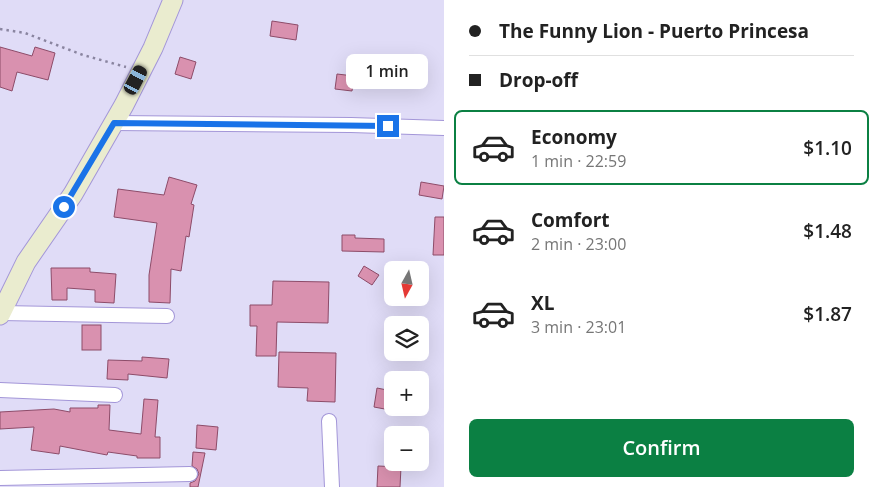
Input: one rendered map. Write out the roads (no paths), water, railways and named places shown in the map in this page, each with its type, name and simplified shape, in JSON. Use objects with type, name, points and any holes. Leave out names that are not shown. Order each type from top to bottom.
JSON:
[{"type":"street","points":[[166,316],[1,314],[26,262],[73,194],[124,105],[153,48],[173,0]]},
{"type":"street","points":[[114,123],[351,125],[444,128]]},
{"type":"street","points":[[0,390],[115,396]]},
{"type":"street","points":[[329,421],[332,487]]},
{"type":"street","points":[[0,478],[190,474]]}]
